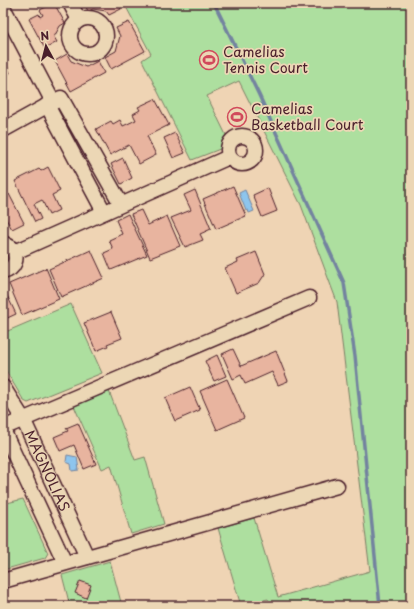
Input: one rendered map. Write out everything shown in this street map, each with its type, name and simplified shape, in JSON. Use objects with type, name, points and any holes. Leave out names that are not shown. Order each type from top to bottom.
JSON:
[{"type":"street","points":[[70,3],[79,20]]},
{"type":"street","points":[[3,7],[54,102],[104,212]]},
{"type":"street","points":[[3,130],[54,102]]},
{"type":"street","points":[[54,102],[121,204]]},
{"type":"street","points":[[15,252],[229,157]]},
{"type":"street","points":[[3,243],[9,245],[15,252],[16,257],[13,266],[3,272]]},
{"type":"street","points":[[3,429],[309,298]]},
{"type":"street","name":"MAGNOLIAS","points":[[3,387],[23,420],[87,557]]},
{"type":"street","name":"MAGNOLIAS","points":[[3,429],[65,563]]},
{"type":"street","points":[[3,581],[337,486]]},
{"type":"green space","points":[[124,3],[411,3],[411,606],[271,606],[268,599],[241,606],[218,528],[254,518],[278,597],[370,571],[337,302],[301,205],[239,81],[207,96],[227,137],[220,149],[192,160],[142,60],[151,54]]},
{"type":"green space","points":[[71,304],[102,373],[28,403],[24,401],[3,366],[3,333]]},
{"type":"green space","points":[[109,391],[135,460],[145,457],[164,524],[131,534],[111,465],[102,469],[74,406]]},
{"type":"green space","points":[[23,499],[48,553],[45,558],[3,570],[3,504]]},
{"type":"green space","points":[[110,561],[122,606],[70,606],[62,575]]},
{"type":"water","points":[[245,190],[254,211],[249,213],[248,210],[246,211],[239,193]]},
{"type":"water","points":[[67,455],[77,457],[79,470],[72,471],[71,464],[66,462]]},
{"type":"building","points":[[54,3],[65,23],[60,26],[54,37],[57,42],[45,49],[29,19],[39,14],[40,17],[43,15],[40,10]]},
{"type":"building","points":[[84,3],[117,3],[121,9],[109,15],[106,11],[93,9],[88,11]]},
{"type":"building","points":[[129,22],[145,51],[111,69],[105,57],[116,51],[120,36],[116,28]]},
{"type":"building","points":[[67,54],[71,61],[86,67],[98,61],[104,73],[71,91],[55,61]]},
{"type":"building","points":[[3,56],[10,73],[3,76]]},
{"type":"building","points":[[155,99],[169,125],[147,136],[156,155],[139,164],[129,145],[110,155],[96,129],[111,121],[113,124],[120,120],[123,126],[136,120],[133,114],[140,110],[138,107]]},
{"type":"building","points":[[175,133],[185,153],[173,158],[164,138]]},
{"type":"building","points":[[123,158],[132,178],[121,184],[111,164]]},
{"type":"building","points":[[48,167],[60,191],[52,195],[59,210],[49,215],[42,200],[34,204],[41,219],[35,222],[15,181],[39,169],[41,171]]},
{"type":"building","points":[[233,186],[246,216],[216,229],[203,199]]},
{"type":"building","points":[[268,188],[277,211],[262,217],[253,195]]},
{"type":"building","points":[[195,190],[211,229],[200,234],[203,240],[185,247],[171,218],[191,210],[184,195]]},
{"type":"building","points":[[3,194],[4,197],[9,194],[24,223],[12,229],[3,214]]},
{"type":"building","points":[[141,210],[148,225],[167,216],[180,246],[150,258],[131,214]]},
{"type":"building","points":[[128,214],[147,255],[111,270],[104,253],[113,249],[109,240],[122,234],[116,220]]},
{"type":"building","points":[[91,250],[104,278],[61,297],[49,269]]},
{"type":"building","points":[[256,252],[265,274],[259,283],[236,293],[225,268],[238,262],[237,260]]},
{"type":"building","points":[[46,268],[59,299],[22,315],[9,284]]},
{"type":"building","points":[[3,287],[16,314],[3,320]]},
{"type":"building","points":[[111,312],[122,338],[107,344],[108,346],[96,351],[84,323]]},
{"type":"building","points":[[233,349],[241,366],[276,351],[288,381],[278,385],[272,372],[245,384],[241,375],[233,379],[222,354]]},
{"type":"building","points":[[217,355],[226,376],[214,381],[205,361]]},
{"type":"building","points":[[227,379],[244,418],[217,430],[200,391]]},
{"type":"building","points":[[190,387],[200,410],[175,421],[165,398]]},
{"type":"building","points":[[78,423],[96,464],[84,469],[74,445],[60,451],[54,437],[68,431],[66,428]]},
{"type":"building","points":[[80,581],[91,585],[86,598],[75,593]]},
{"type":"waterway","points":[[214,3],[259,95],[344,283],[355,356],[380,606]]},
{"type":"place","name":"Camelias Tennis Court","points":[[209,60]]},
{"type":"place","name":"Camelias Basketball Court","points":[[237,117]]}]
